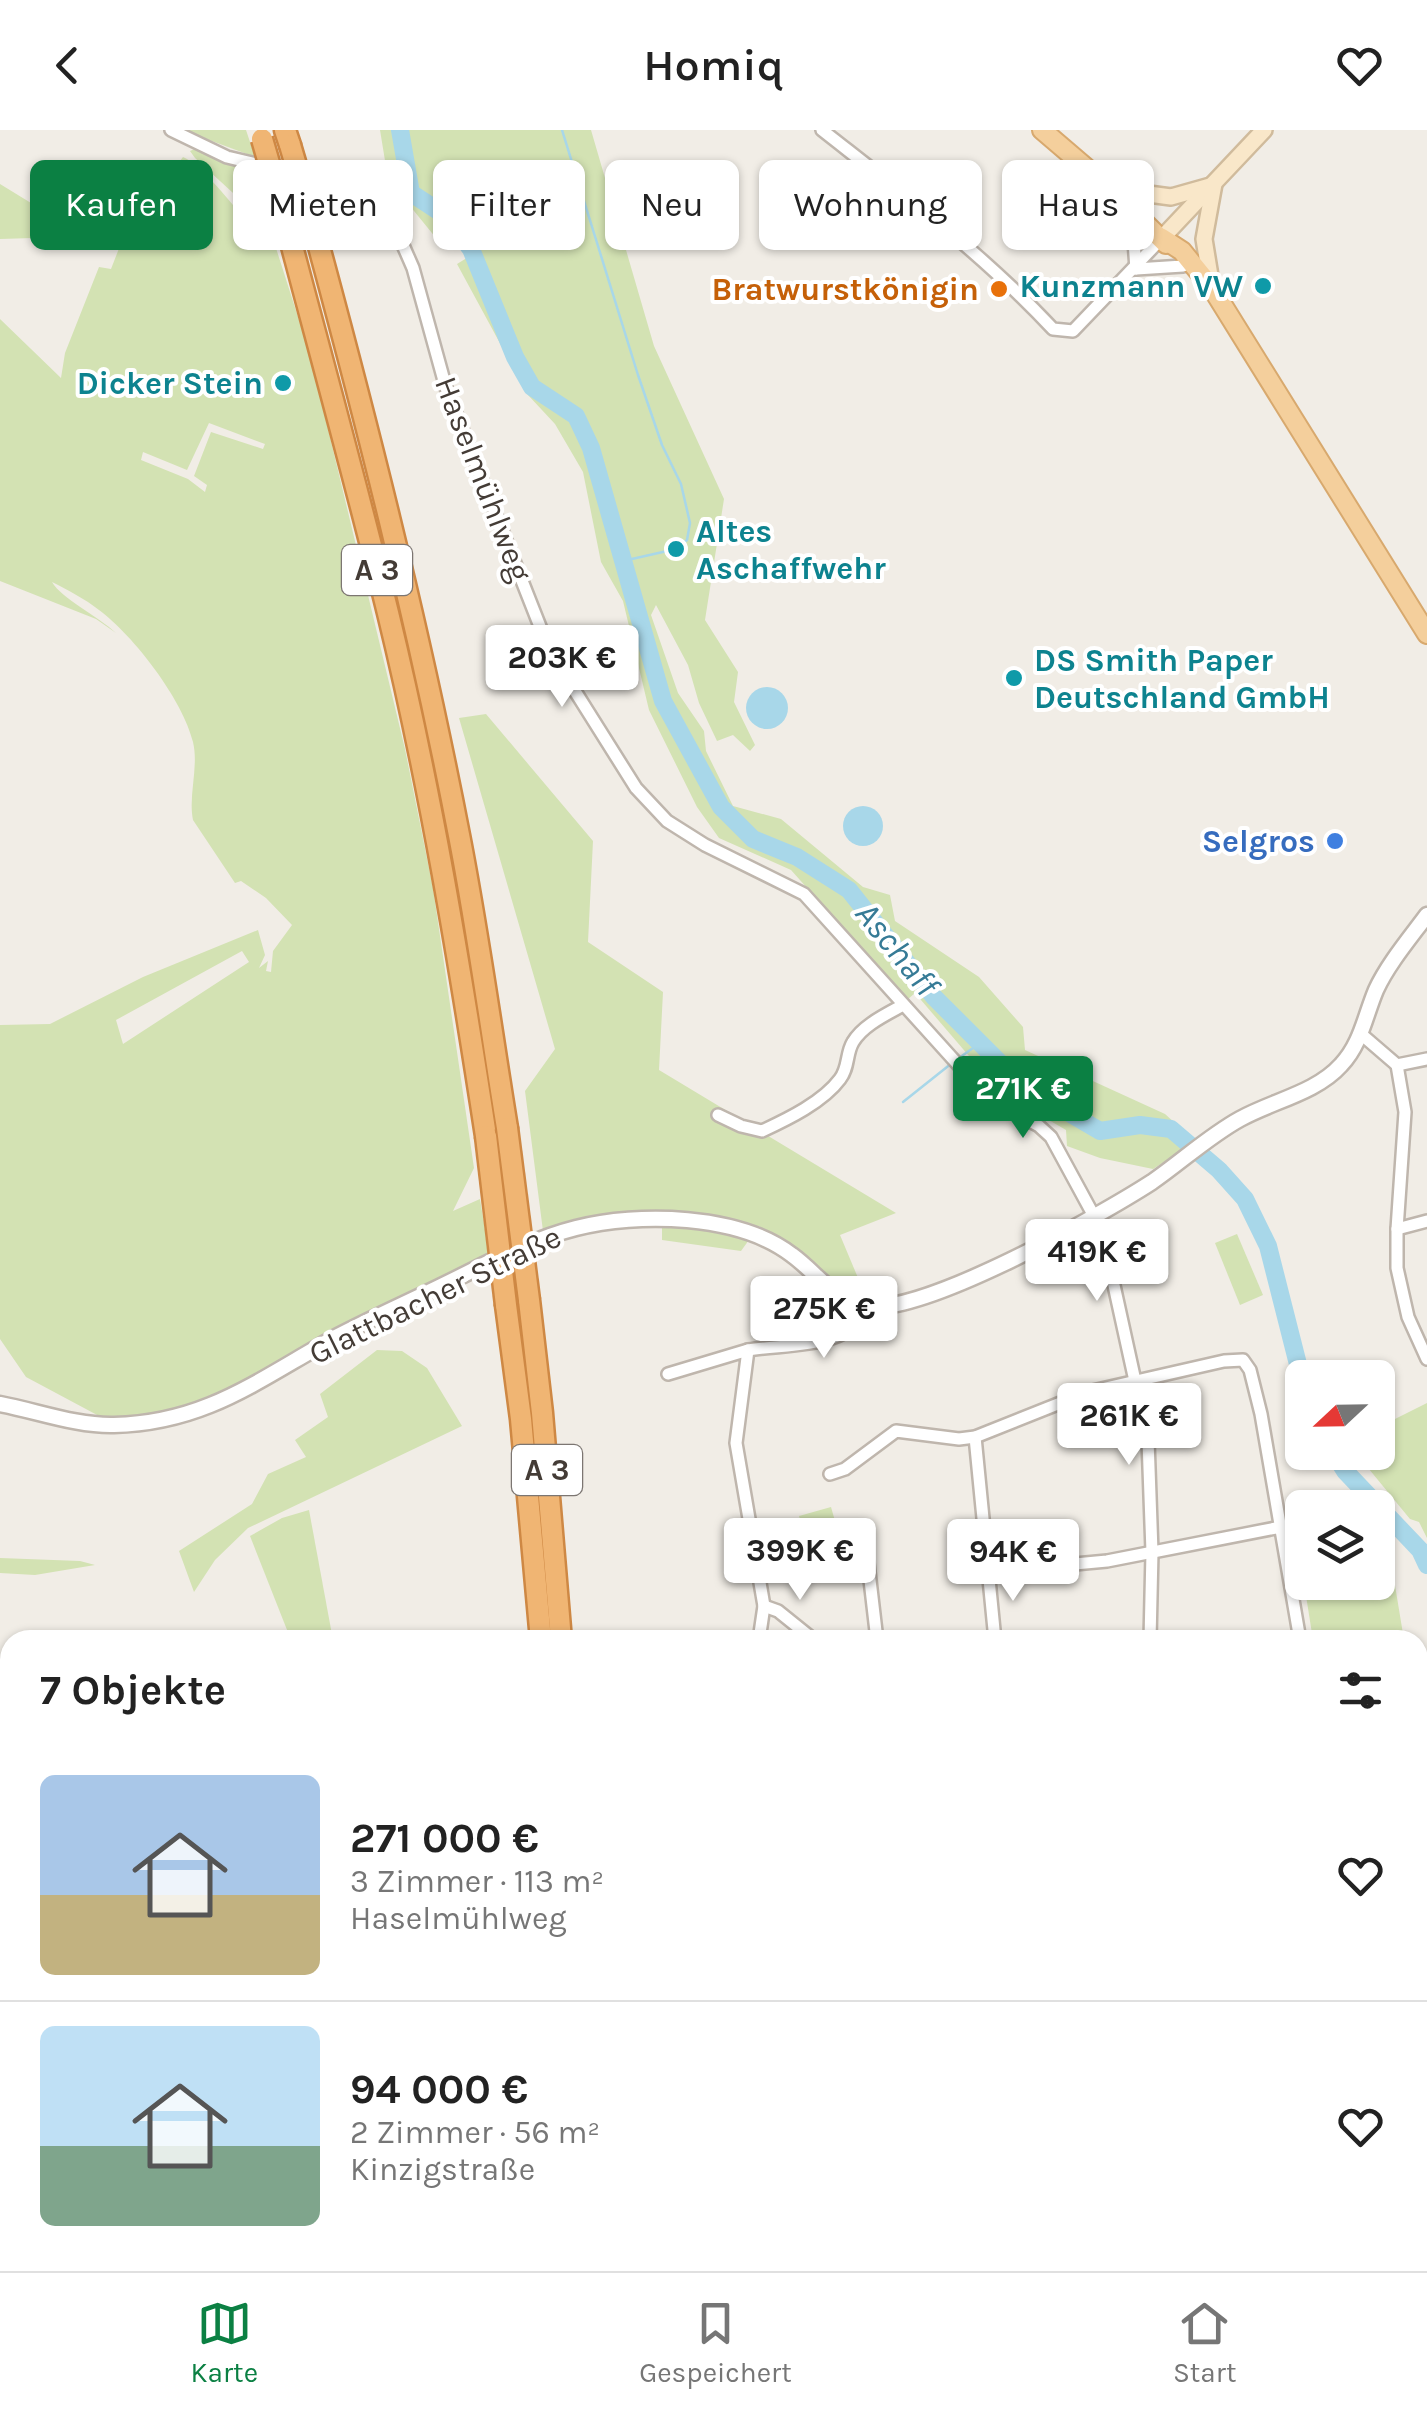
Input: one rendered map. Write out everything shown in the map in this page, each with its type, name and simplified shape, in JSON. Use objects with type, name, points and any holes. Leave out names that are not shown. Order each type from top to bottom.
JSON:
[{"type":"highway","name":"A 3","points":[[260,134],[388,613],[456,942],[486,1136],[540,1630]]},
{"type":"highway","name":"A 3","points":[[288,137],[362,402],[412,608],[460,838],[507,1128],[529,1300],[560,1630]]},
{"type":"main road","points":[[1042,130],[1077,160]]},
{"type":"main road","points":[[1162,238],[1264,130]]},
{"type":"main road","points":[[1154,195],[1171,197],[1214,184]]},
{"type":"main road","points":[[1212,288],[1204,238],[1214,184]]},
{"type":"main road","points":[[1154,230],[1258,364]]},
{"type":"main road","points":[[1162,238],[1182,251],[1212,288],[1427,634]]},
{"type":"street","name":"Haselmühlweg","points":[[171,130],[227,157],[339,184],[379,209],[399,236],[413,268],[446,388],[540,629],[636,788],[667,821],[692,837],[804,894],[991,1099],[1051,1136],[1095,1218],[1136,1379],[1148,1440],[1150,1630]]},
{"type":"street","points":[[822,130],[940,222],[1053,329],[1073,331],[1162,238]]},
{"type":"street","points":[[1134,250],[1136,268]]},
{"type":"street","points":[[1136,268],[1183,266]]},
{"type":"street","points":[[668,1374],[748,1350],[835,1337],[862,1323],[870,1307],[891,1306],[935,1293],[1095,1218],[1236,1120],[1320,1083],[1341,1066],[1361,1034],[1377,988],[1427,915]]},
{"type":"street","points":[[718,1115],[762,1131],[800,1111],[839,1081],[852,1042],[878,1019],[903,1005]]},
{"type":"street","points":[[1361,1034],[1396,1064],[1405,1112],[1397,1268],[1408,1317],[1427,1359]]},
{"type":"street","points":[[1396,1064],[1427,1059]]},
{"type":"street","name":"Glattbacher Straße","points":[[0,1404],[110,1426],[188,1415],[242,1394],[330,1340],[483,1266],[548,1236],[600,1222],[669,1219],[737,1229],[792,1254],[838,1296],[870,1307]]},
{"type":"street","points":[[1397,1229],[1427,1221]]},
{"type":"street","points":[[748,1350],[736,1457],[764,1606],[760,1630]]},
{"type":"street","points":[[830,1474],[845,1468],[896,1431],[959,1439],[975,1437],[1088,1392],[1224,1360],[1243,1360],[1250,1370],[1262,1414],[1298,1630]]},
{"type":"street","points":[[975,1437],[994,1630]]},
{"type":"street","points":[[989,1572],[1107,1561],[1281,1527]]},
{"type":"street","points":[[852,1562],[868,1563],[876,1630]]},
{"type":"street","points":[[764,1606],[778,1611],[802,1630]]},
{"type":"green space","points":[[182,130],[246,130],[255,157]]},
{"type":"green space","points":[[380,130],[591,130],[605,178],[605,250],[626,250],[654,346],[724,499],[705,620],[738,672],[734,702],[755,745],[750,751],[733,735],[717,741],[699,703],[688,665],[656,605],[651,615],[678,693],[704,731],[706,751],[733,806],[781,819],[863,887],[890,895],[895,921],[979,977],[1023,1027],[1025,1050],[1165,1114],[1196,1142],[1153,1169],[1100,1158],[1067,1146],[1066,1130],[999,1091],[915,993],[907,1000],[791,870],[719,838],[697,807],[649,710],[623,601],[601,562],[583,472],[555,424],[528,395],[457,264],[480,250],[585,250],[585,160],[433,160],[433,234],[413,210],[413,160],[385,160]]},
{"type":"green space","points":[[197,148],[233,164],[233,193],[213,175],[213,160],[195,158],[190,151]]},
{"type":"green space","points":[[213,183],[233,206],[233,250],[277,250],[307,345],[405,749],[433,888],[474,1168],[453,1211],[480,1199],[489,1254],[360,1319],[196,1410],[149,1417],[99,1416],[26,1377],[0,1339],[0,1025],[50,1024],[143,977],[258,930],[265,955],[259,968],[268,961],[266,971],[271,972],[273,951],[292,925],[266,898],[241,881],[235,883],[193,820],[195,762],[188,725],[141,652],[113,621],[52,582],[116,633],[96,619],[0,581],[0,319],[61,378],[65,353],[99,267],[111,269],[118,250],[213,250]],"holes":[[[209,423],[265,444],[263,449],[211,432],[194,476],[207,485],[205,492],[188,479],[141,460],[143,452],[187,470]],[[242,951],[249,962],[123,1044],[116,1020]]]},
{"type":"green space","points":[[0,184],[30,202],[30,238],[0,239]]},
{"type":"green space","points":[[486,714],[593,841],[588,942],[663,992],[659,1070],[896,1213],[840,1235],[866,1297],[852,1295],[759,1226],[741,1251],[662,1240],[662,1213],[543,1231],[525,1091],[555,1049],[459,718]]},
{"type":"green space","points":[[1237,1234],[1263,1295],[1240,1305],[1215,1243]]},
{"type":"green space","points":[[377,1350],[402,1351],[427,1368],[462,1426],[248,1528],[215,1560],[194,1592],[179,1551],[252,1504],[268,1474],[306,1457],[295,1440],[328,1417],[320,1394]]},
{"type":"green space","points":[[1427,1403],[1427,1538],[1419,1522],[1410,1519],[1395,1501],[1395,1490],[1386,1490],[1370,1470],[1395,1470],[1395,1419]]},
{"type":"green space","points":[[831,1507],[837,1528],[805,1537],[799,1516]]},
{"type":"green space","points":[[309,1510],[331,1630],[287,1630],[250,1536],[282,1518]]},
{"type":"green space","points":[[0,1558],[95,1565],[35,1575],[0,1573]]},
{"type":"green space","points":[[1395,1585],[1402,1630],[1311,1630],[1307,1600],[1395,1600]]},
{"type":"water","points":[[767,687],[782,693],[788,708],[782,723],[767,729],[752,723],[746,708],[752,693]]},
{"type":"water","points":[[863,806],[877,812],[883,826],[877,840],[863,846],[849,840],[843,826],[849,812]]},
{"type":"waterway","name":"Aschaff","points":[[400,130],[411,193],[446,216],[471,249],[515,357],[532,387],[576,416],[591,448],[663,701],[721,807],[753,839],[797,857],[849,890],[934,997],[1023,1086],[1100,1131],[1140,1125],[1171,1129],[1219,1170],[1245,1199],[1268,1246],[1297,1360]]},
{"type":"waterway","points":[[562,130],[638,375],[662,445],[681,484],[690,523],[687,540],[676,549],[623,561]]},
{"type":"waterway","points":[[959,1058],[980,1043]]},
{"type":"waterway","points":[[903,1102],[952,1063]]},
{"type":"waterway","name":"Aschaff","points":[[1344,1470],[1420,1550],[1427,1565]]},
{"type":"place","name":"Kunzmann VW","points":[[1263,286]]},
{"type":"place","name":"Bratwurstkönigin","points":[[999,289]]},
{"type":"place","name":"Dicker Stein","points":[[283,383]]},
{"type":"place","name":"Altes Aschaffwehr","points":[[676,549]]},
{"type":"place","name":"DS Smith Paper Deutschland GmbH","points":[[1014,678]]},
{"type":"place","name":"Selgros","points":[[1335,841]]}]
